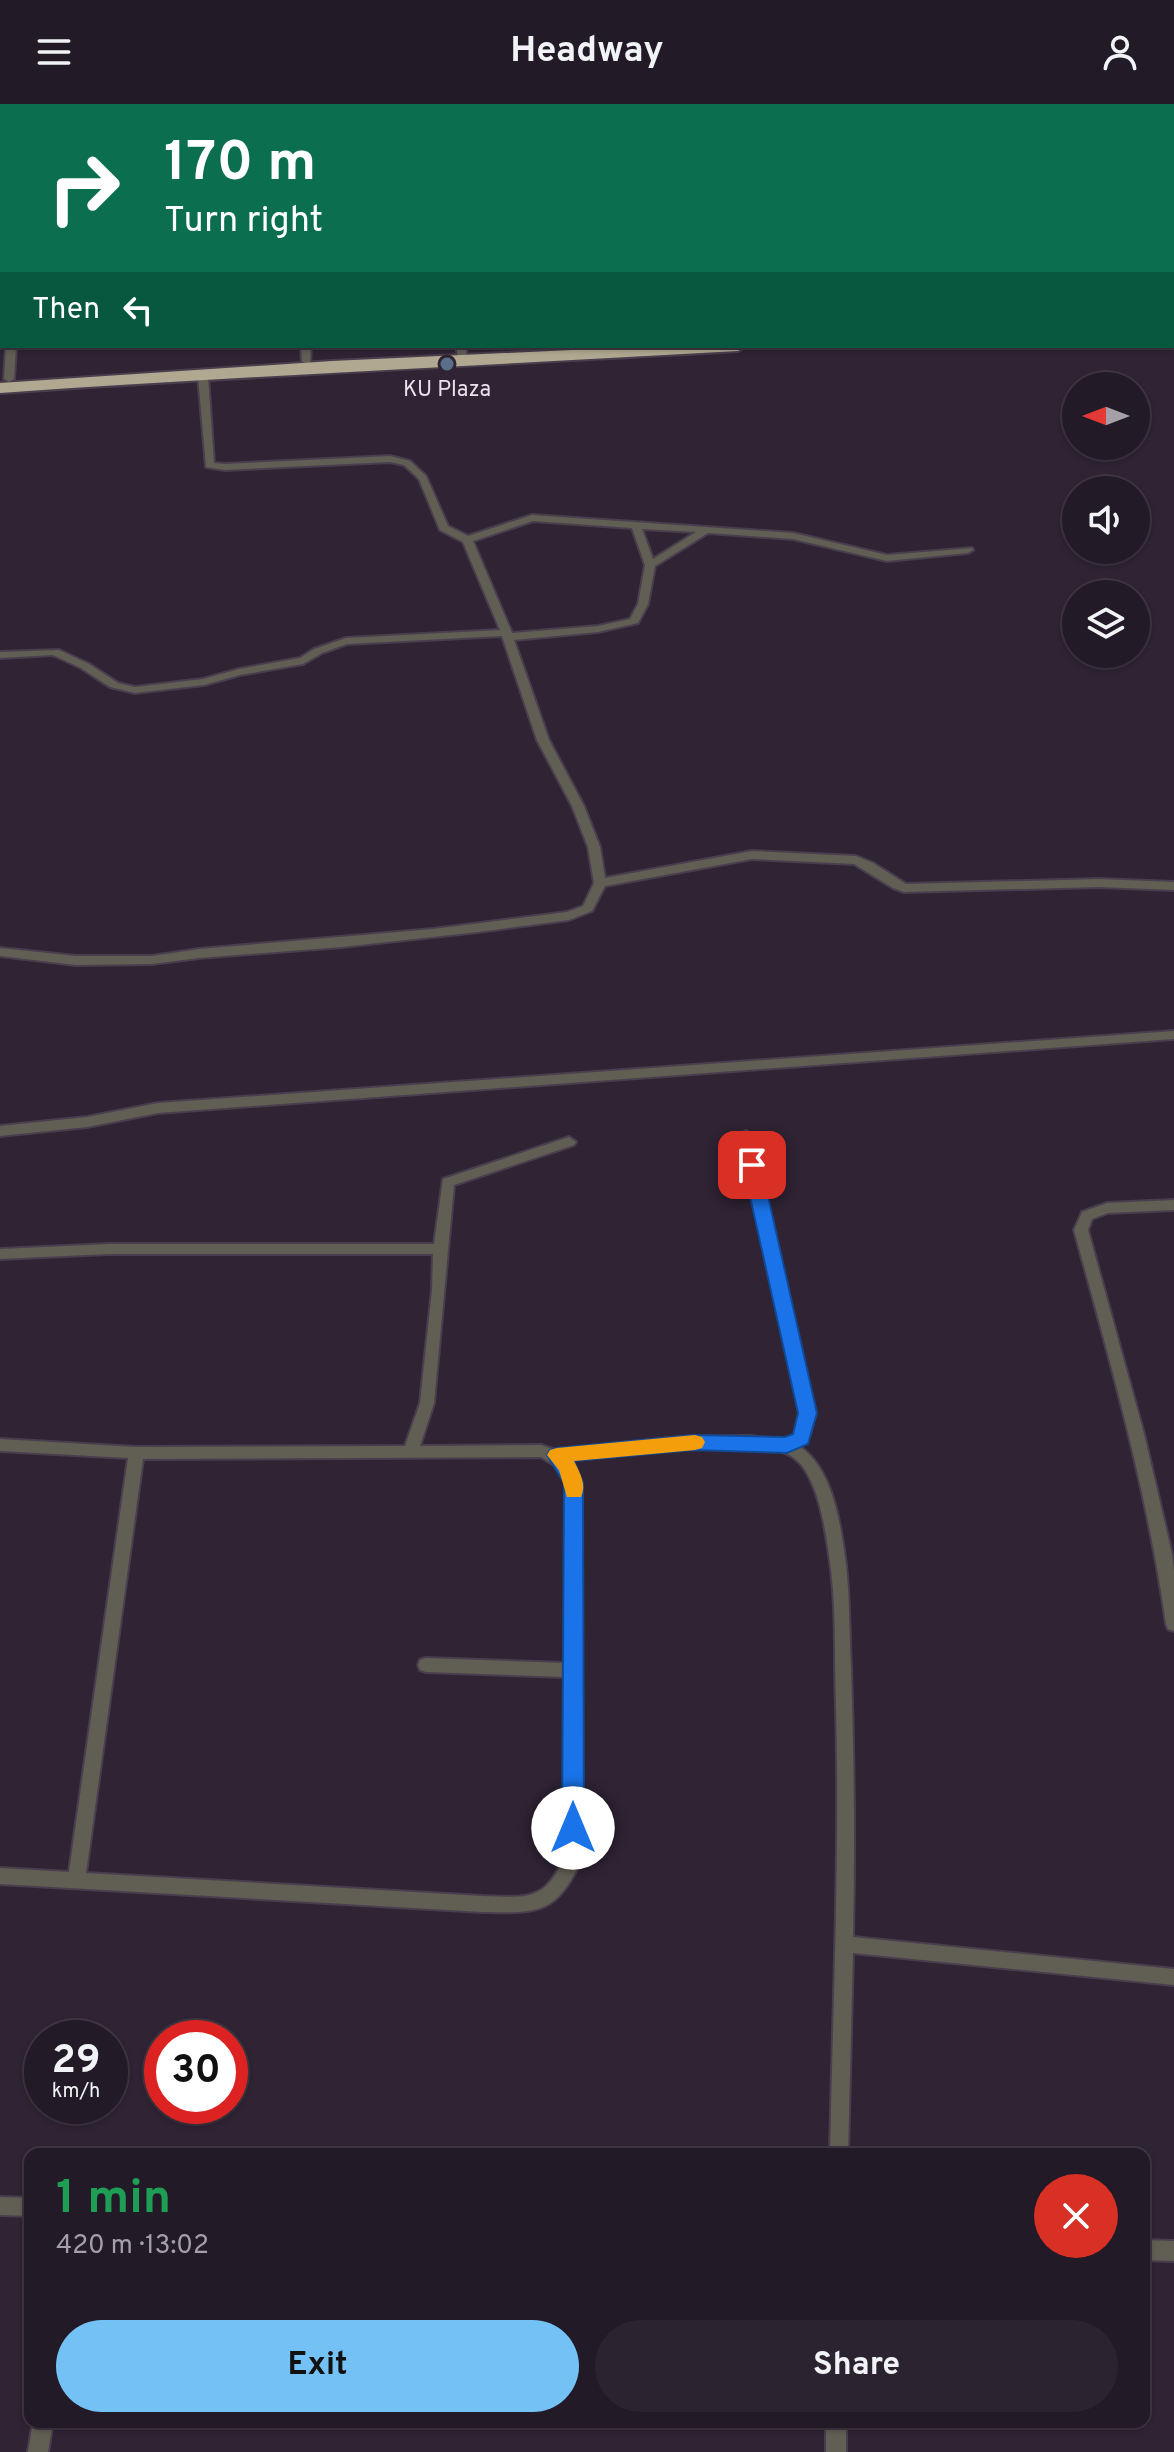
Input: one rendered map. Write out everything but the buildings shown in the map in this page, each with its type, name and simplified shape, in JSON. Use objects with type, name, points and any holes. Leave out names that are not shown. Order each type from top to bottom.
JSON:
[{"type":"highway","points":[[3,382],[203,376],[524,348]]},
{"type":"highway","points":[[3,382],[307,354],[659,348]]},
{"type":"street","points":[[3,382],[11,348]]},
{"type":"street","points":[[0,952],[44,959],[150,960],[195,953],[344,945],[425,936],[569,916],[588,908],[600,883],[594,847],[578,806],[543,740],[507,635],[467,540],[444,528],[423,478],[407,463],[390,459],[225,467],[209,465],[203,376]]},
{"type":"street","points":[[467,540],[532,518],[793,536],[887,558],[968,550]]},
{"type":"street","points":[[0,655],[55,652],[85,666],[114,685],[135,690],[204,682],[239,672],[303,661],[318,651],[346,641],[598,629],[634,621],[643,604],[650,565],[636,526]]},
{"type":"street","points":[[650,565],[705,532]]},
{"type":"street","points":[[600,883],[752,855],[856,860],[870,864],[892,884],[904,888],[1099,883],[1174,886]]},
{"type":"street","points":[[0,1131],[87,1122],[158,1108],[1174,1035]]},
{"type":"street","points":[[0,1445],[136,1453],[411,1450],[541,1451],[557,1455],[693,1442],[787,1445],[801,1439],[807,1413],[746,1136]]},
{"type":"street","points":[[411,1450],[427,1403],[448,1182],[569,1142]]},
{"type":"street","points":[[1174,1205],[1107,1208],[1087,1216],[1081,1230],[1137,1434],[1164,1554],[1174,1624]]},
{"type":"street","points":[[0,1254],[51,1250],[347,1252],[440,1249]]},
{"type":"street","points":[[787,1445],[801,1453],[816,1471],[837,1556],[847,1761],[839,2148]]},
{"type":"street","points":[[76,1880],[136,1453]]},
{"type":"street","points":[[0,1876],[482,1904],[532,1904],[548,1898],[562,1882],[573,1859],[574,1483],[557,1455]]},
{"type":"street","points":[[426,1665],[573,1670]]},
{"type":"street","points":[[843,1944],[1174,1977]]},
{"type":"street","points":[[0,2206],[24,2207]]},
{"type":"street","points":[[1150,2250],[1174,2251]]},
{"type":"street","points":[[38,2452],[42,2428]]},
{"type":"street","points":[[836,2428],[836,2452]]},
{"type":"slow traffic","points":[[574,1492],[574,1483],[557,1455],[695,1442]]},
{"type":"place","name":"KU Plaza","points":[[447,364]]},
{"type":"route","points":[[573,1828],[574,1483],[557,1455],[693,1442],[787,1445],[801,1439],[807,1413],[752,1165]]}]
